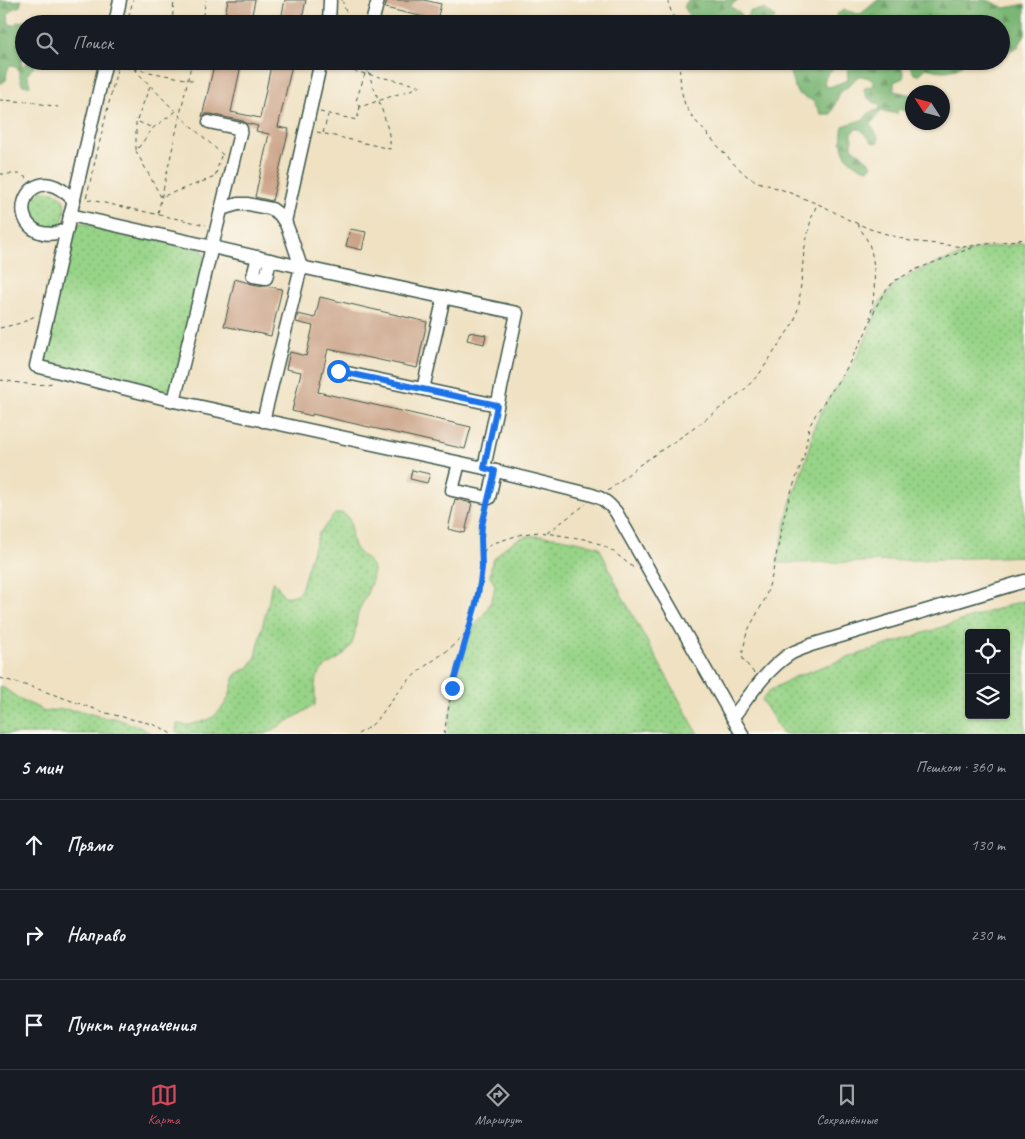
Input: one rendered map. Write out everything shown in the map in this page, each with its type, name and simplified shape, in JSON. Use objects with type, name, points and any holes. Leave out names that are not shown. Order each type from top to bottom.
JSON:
[{"type":"street","points":[[117,15],[120,0]]},
{"type":"street","points":[[329,15],[330,0]]},
{"type":"street","points":[[374,15],[378,0]]},
{"type":"street","points":[[110,70],[91,126],[36,366],[174,401],[459,463],[600,498],[616,512],[742,734]]},
{"type":"street","points":[[285,222],[320,70]]},
{"type":"street","points":[[174,401],[241,129],[210,122]]},
{"type":"street","points":[[67,229],[53,234],[46,234],[33,229],[24,218],[24,203],[31,191],[41,185],[51,185],[63,191],[74,200]]},
{"type":"street","points":[[221,209],[238,204],[272,209],[285,222],[301,267],[263,421]]},
{"type":"street","points":[[70,215],[264,259],[518,313],[497,405],[489,470],[489,498],[452,490],[459,463]]},
{"type":"street","points":[[423,389],[444,297]]},
{"type":"street","points":[[338,371],[497,405]]},
{"type":"street","points":[[733,717],[772,669],[791,654],[812,645],[1025,581]]},
{"type":"path","points":[[130,15],[133,0]]},
{"type":"path","points":[[173,15],[174,0]]},
{"type":"path","points":[[203,15],[206,0]]},
{"type":"path","points":[[342,0],[347,15]]},
{"type":"path","points":[[667,0],[673,15]]},
{"type":"path","points":[[111,70],[86,199],[205,225]]},
{"type":"path","points":[[135,70],[222,155]]},
{"type":"path","points":[[139,70],[196,81]]},
{"type":"path","points":[[157,214],[190,70]]},
{"type":"path","points":[[352,70],[422,86],[360,107]]},
{"type":"path","points":[[315,132],[390,149],[391,143],[388,130],[367,70]]},
{"type":"path","points":[[680,70],[681,89],[685,105],[693,118],[733,163],[747,176],[758,182],[817,204],[856,223],[910,241],[964,247],[1025,239]]},
{"type":"path","points":[[320,112],[357,120],[360,107],[356,101],[365,73]]},
{"type":"path","points":[[150,86],[136,121],[136,150],[161,198]]},
{"type":"path","points":[[0,100],[31,102],[58,107]]},
{"type":"path","points":[[136,150],[153,128],[176,112]]},
{"type":"path","points":[[323,134],[328,114]]},
{"type":"path","points":[[136,121],[153,128]]},
{"type":"path","points":[[222,155],[230,154]]},
{"type":"path","points":[[161,198],[215,178],[222,155]]},
{"type":"path","points":[[0,174],[19,174],[41,185]]},
{"type":"path","points":[[546,533],[589,501],[600,498],[638,466],[693,429],[745,389],[760,373],[794,322],[799,305],[808,229],[817,204]]},
{"type":"path","points":[[856,223],[869,245],[873,262],[875,279],[874,304],[870,321]]},
{"type":"path","points":[[761,681],[743,659],[744,646],[748,632],[765,599],[772,576],[784,517],[804,456],[809,427],[845,371],[864,336],[884,292],[894,282],[917,269],[974,246]]},
{"type":"path","points":[[0,328],[21,323],[49,309]]},
{"type":"path","points":[[0,380],[33,384],[50,383],[72,375]]},
{"type":"path","points":[[444,734],[452,688],[476,604],[483,553],[482,525],[489,498]]},
{"type":"path","points":[[483,553],[491,544],[522,534],[539,532],[584,539],[600,544],[614,552],[638,572]]},
{"type":"path","points":[[358,734],[371,726],[411,678],[468,632]]},
{"type":"path","points":[[0,678],[106,713],[152,724],[171,734]]},
{"type":"green space","points":[[0,0],[21,0],[20,6],[14,8],[8,14],[9,24],[15,24],[15,67],[10,66],[7,71],[6,80],[0,84]]},
{"type":"green space","points":[[693,0],[738,0],[730,6],[740,15],[688,15],[684,6],[687,2]]},
{"type":"green space","points":[[878,0],[987,0],[1005,8],[1025,4],[1025,34],[1018,47],[1010,51],[1010,15],[837,15],[845,10],[858,14]]},
{"type":"green space","points":[[764,9],[772,15],[748,15],[750,11]]},
{"type":"green space","points":[[18,70],[31,70],[28,78],[30,85],[22,85]]},
{"type":"green space","points":[[789,70],[832,70],[827,75],[824,84],[828,87],[848,80],[847,70],[902,70],[903,78],[894,82],[894,91],[905,93],[905,111],[898,109],[897,114],[883,111],[879,113],[871,125],[878,137],[878,142],[873,143],[860,129],[855,129],[852,133],[852,147],[870,162],[872,166],[868,169],[854,164],[845,154],[842,134],[843,126],[864,119],[870,112],[879,110],[880,105],[869,99],[864,89],[867,86],[871,87],[874,85],[872,80],[859,76],[855,79],[840,92],[831,114],[821,114],[813,101],[797,93]]},
{"type":"green space","points":[[912,70],[924,70],[919,75],[914,74]]},
{"type":"green space","points":[[42,191],[57,194],[65,204],[64,217],[60,224],[55,227],[43,229],[29,217],[31,198]]},
{"type":"green space","points":[[83,223],[199,249],[204,253],[206,259],[173,392],[166,395],[44,363],[42,357],[71,229],[76,224]]},
{"type":"green space","points":[[1025,243],[1025,556],[777,563],[790,504],[807,456],[814,427],[828,399],[851,368],[868,334],[879,304],[896,283],[924,268],[979,249]]},
{"type":"green space","points":[[341,513],[351,523],[354,546],[371,564],[373,577],[357,617],[352,644],[342,656],[322,670],[317,678],[315,705],[266,734],[179,734],[176,731],[177,724],[189,725],[207,720],[222,708],[229,697],[237,673],[248,668],[256,657],[273,581],[284,596],[294,595],[301,590],[319,533],[335,514]]},
{"type":"green space","points":[[527,536],[563,538],[599,547],[621,594],[698,734],[447,734],[454,687],[466,647],[473,628],[487,610],[493,596],[495,585],[490,576],[492,561],[504,548],[518,539]]},
{"type":"green space","points":[[1025,600],[1025,734],[783,734],[762,700],[769,691],[794,677]]},
{"type":"green space","points":[[0,686],[44,712],[62,709],[80,711],[106,718],[115,718],[140,727],[152,734],[0,734]]},
{"type":"building","points":[[228,0],[255,0],[252,15],[225,15]]},
{"type":"building","points":[[285,0],[306,0],[303,15],[282,15]]},
{"type":"building","points":[[387,0],[424,0],[441,4],[438,15],[415,15],[385,8]]},
{"type":"building","points":[[213,70],[240,70],[231,112],[260,118],[270,70],[291,70],[278,127],[289,129],[272,201],[255,197],[269,134],[256,131],[258,126],[243,121],[211,114],[206,114],[202,117]]},
{"type":"building","points":[[350,229],[366,232],[362,250],[346,246]]},
{"type":"building","points":[[235,279],[282,289],[271,336],[224,326]]},
{"type":"building","points":[[320,297],[427,322],[417,368],[328,349],[318,392],[471,427],[465,449],[292,411],[301,372],[286,369],[290,352],[306,356],[313,326],[296,322],[298,314],[315,318]]},
{"type":"building","points":[[469,332],[486,335],[484,344],[467,340]]},
{"type":"building","points":[[412,470],[430,474],[427,483],[410,479]]},
{"type":"building","points":[[455,499],[472,503],[465,533],[448,529]]},
{"type":"route","points":[[338,371],[497,405],[484,468],[495,471],[482,525],[483,553],[480,583],[476,604],[452,688]]}]
